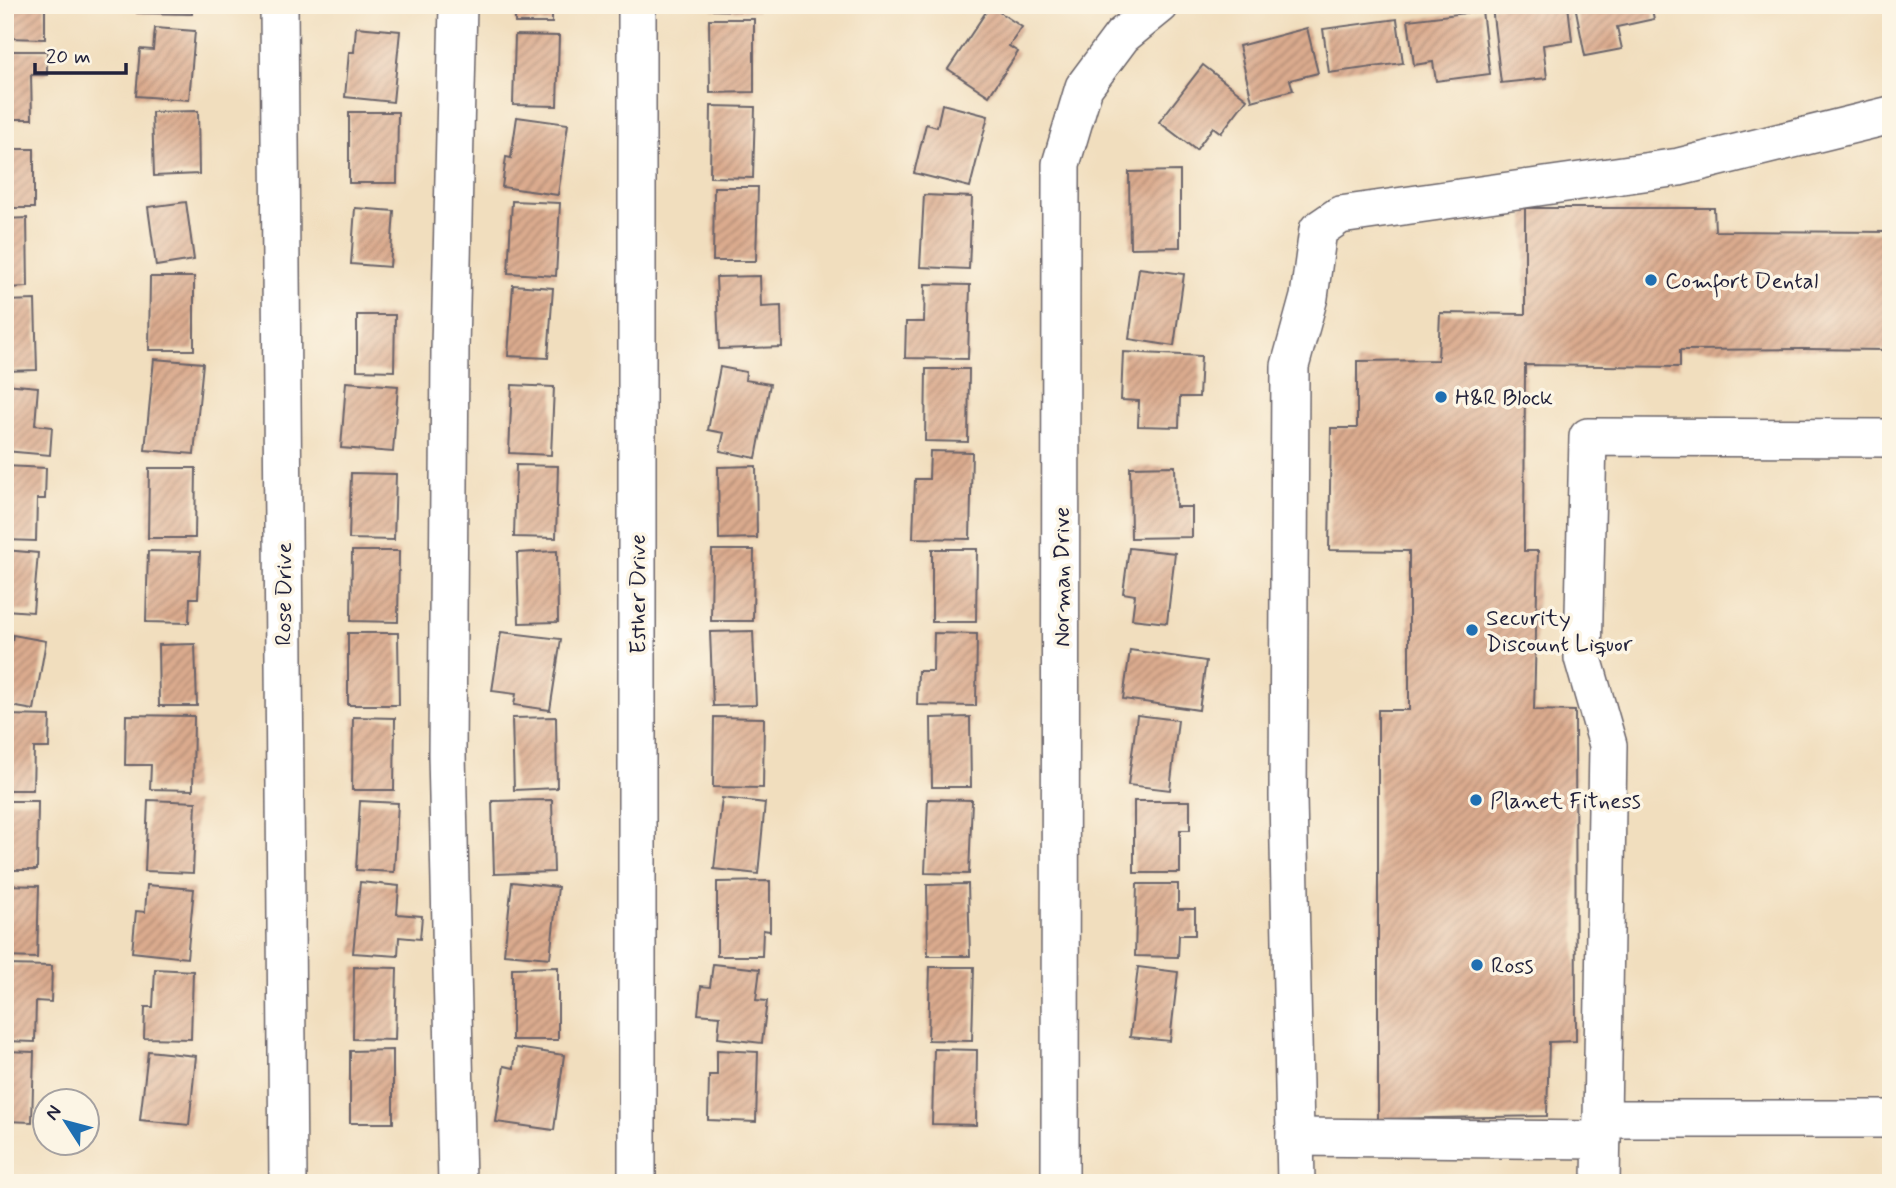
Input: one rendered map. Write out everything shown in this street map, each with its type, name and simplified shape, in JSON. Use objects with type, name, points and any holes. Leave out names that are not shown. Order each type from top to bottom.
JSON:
[{"type":"street","name":"Rose Drive","points":[[279,5],[288,1183]]},
{"type":"street","points":[[457,1183],[447,754],[450,334],[458,5]]},
{"type":"street","name":"Esther Drive","points":[[637,5],[637,1183]]},
{"type":"street","name":"Norman Drive","points":[[1060,1183],[1061,164],[1084,88],[1122,36],[1160,5]]},
{"type":"street","points":[[1296,1183],[1288,797],[1290,366],[1309,297],[1318,230],[1340,215],[1679,167],[1891,115]]},
{"type":"street","points":[[1601,1183],[1608,745],[1583,658],[1588,437],[1891,438]]},
{"type":"street","points":[[1295,1137],[1891,1119]]},
{"type":"building","points":[[5,5],[45,5],[45,39],[5,38]]},
{"type":"building","points":[[137,5],[192,5],[192,14],[137,13]]},
{"type":"building","points":[[515,5],[552,5],[552,23],[515,23]]},
{"type":"building","points":[[713,5],[757,5],[757,11],[713,10]]},
{"type":"building","points":[[1568,5],[1572,41],[1543,45],[1547,78],[1501,83],[1492,7]]},
{"type":"building","points":[[1575,5],[1651,5],[1654,19],[1617,27],[1622,49],[1585,56]]},
{"type":"building","points":[[1669,5],[1692,5],[1693,6],[1671,12]]},
{"type":"building","points":[[990,6],[1022,27],[1009,46],[1018,52],[989,96],[948,69]]},
{"type":"building","points":[[1482,11],[1490,74],[1436,81],[1433,62],[1414,65],[1408,20]]},
{"type":"building","points":[[709,19],[754,19],[754,92],[710,93]]},
{"type":"building","points":[[1397,19],[1403,63],[1329,73],[1323,29]]},
{"type":"building","points":[[356,27],[400,31],[393,102],[345,97],[349,52],[354,52]]},
{"type":"building","points":[[155,28],[195,31],[189,100],[136,96],[140,49],[153,50]]},
{"type":"building","points":[[1307,28],[1318,73],[1290,80],[1293,90],[1252,101],[1239,46]]},
{"type":"building","points":[[515,35],[559,36],[557,106],[513,105]]},
{"type":"building","points":[[5,51],[47,51],[47,75],[31,75],[32,119],[5,119]]},
{"type":"building","points":[[1203,65],[1247,99],[1221,133],[1213,127],[1196,150],[1159,122]]},
{"type":"building","points":[[942,104],[988,116],[970,187],[914,173],[926,124],[937,127]]},
{"type":"building","points":[[711,106],[755,107],[753,178],[710,177]]},
{"type":"building","points":[[198,111],[199,174],[154,176],[152,112]]},
{"type":"building","points":[[349,112],[398,112],[397,183],[349,183]]},
{"type":"building","points":[[517,117],[568,124],[558,195],[502,187],[506,157],[511,158]]},
{"type":"building","points":[[5,149],[34,149],[34,208],[5,208]]},
{"type":"building","points":[[1180,171],[1180,247],[1130,248],[1129,172]]},
{"type":"building","points":[[714,187],[758,187],[756,261],[713,261]]},
{"type":"building","points":[[924,195],[972,197],[969,269],[920,267]]},
{"type":"building","points":[[512,201],[560,203],[556,276],[508,273]]},
{"type":"building","points":[[186,202],[194,260],[156,266],[148,207]]},
{"type":"building","points":[[355,208],[394,211],[390,267],[351,264]]},
{"type":"building","points":[[1525,208],[1714,208],[1715,231],[1891,232],[1891,366],[1885,366],[1884,350],[1804,349],[1680,350],[1680,367],[1525,365],[1524,551],[1538,551],[1534,710],[1575,711],[1576,1041],[1549,1042],[1547,1116],[1378,1119],[1378,710],[1409,710],[1409,551],[1329,550],[1331,428],[1357,428],[1357,361],[1438,360],[1440,313],[1525,314]]},
{"type":"building","points":[[27,218],[28,287],[5,288],[5,219]]},
{"type":"building","points":[[1139,268],[1184,274],[1174,346],[1129,339]]},
{"type":"building","points":[[760,276],[761,307],[781,306],[782,347],[719,349],[716,277]]},
{"type":"building","points":[[150,277],[194,277],[194,350],[149,350]]},
{"type":"building","points":[[925,284],[970,285],[968,359],[905,358],[906,322],[924,322]]},
{"type":"building","points":[[513,285],[553,288],[548,358],[508,356]]},
{"type":"building","points":[[35,300],[37,370],[5,371],[5,301]]},
{"type":"building","points":[[357,315],[395,315],[394,371],[357,370]]},
{"type":"building","points":[[1123,352],[1201,356],[1199,397],[1180,397],[1179,427],[1138,426],[1139,401],[1121,400]]},
{"type":"building","points":[[154,359],[203,363],[194,454],[145,450]]},
{"type":"building","points":[[720,367],[746,372],[745,380],[770,384],[756,458],[720,451],[724,433],[708,430]]},
{"type":"building","points":[[926,369],[969,369],[968,442],[925,441]]},
{"type":"building","points":[[346,382],[398,386],[393,452],[341,448]]},
{"type":"building","points":[[5,384],[38,387],[35,425],[52,427],[50,455],[5,451]]},
{"type":"building","points":[[512,385],[554,387],[551,455],[509,453]]},
{"type":"building","points":[[930,451],[972,452],[970,539],[913,538],[915,479],[929,479]]},
{"type":"building","points":[[516,465],[558,466],[556,538],[514,537]]},
{"type":"building","points":[[5,466],[46,468],[45,499],[37,499],[36,541],[5,540]]},
{"type":"building","points":[[756,466],[757,538],[719,539],[718,467]]},
{"type":"building","points":[[1175,466],[1176,507],[1192,507],[1192,537],[1131,538],[1130,467]]},
{"type":"building","points":[[149,468],[196,468],[195,538],[148,538]]},
{"type":"building","points":[[351,473],[396,474],[394,540],[349,539]]},
{"type":"building","points":[[1129,548],[1175,553],[1167,623],[1132,619],[1135,595],[1123,593]]},
{"type":"building","points":[[932,549],[977,549],[976,622],[932,622]]},
{"type":"building","points":[[5,550],[38,553],[33,612],[5,610]]},
{"type":"building","points":[[712,550],[754,550],[753,621],[711,621]]},
{"type":"building","points":[[148,551],[200,552],[198,598],[190,598],[189,623],[146,622]]},
{"type":"building","points":[[352,551],[399,551],[398,622],[351,621]]},
{"type":"building","points":[[557,551],[558,622],[519,623],[517,553]]},
{"type":"building","points":[[753,631],[756,705],[713,706],[710,632]]},
{"type":"building","points":[[501,632],[561,639],[550,710],[514,705],[516,694],[492,691]]},
{"type":"building","points":[[348,633],[398,633],[399,705],[348,705]]},
{"type":"building","points":[[934,633],[977,634],[976,706],[917,705],[918,671],[933,671]]},
{"type":"building","points":[[13,635],[46,641],[34,710],[5,705],[5,681]]},
{"type":"building","points":[[195,644],[197,706],[159,706],[158,645]]},
{"type":"building","points":[[1130,650],[1206,661],[1199,710],[1123,699]]},
{"type":"building","points":[[5,715],[50,716],[49,748],[34,748],[33,790],[5,790]]},
{"type":"building","points":[[126,715],[194,716],[193,790],[150,789],[151,765],[125,765]]},
{"type":"building","points":[[1137,715],[1178,720],[1170,790],[1128,785]]},
{"type":"building","points":[[353,717],[395,718],[394,790],[352,790]]},
{"type":"building","points":[[556,717],[557,788],[514,790],[512,718]]},
{"type":"building","points":[[714,717],[764,718],[763,788],[713,787]]},
{"type":"building","points":[[970,717],[971,787],[932,787],[931,718]]},
{"type":"building","points":[[722,798],[765,803],[758,874],[714,869]]},
{"type":"building","points":[[928,799],[972,800],[969,874],[925,873]]},
{"type":"building","points":[[148,800],[196,802],[193,873],[145,871]]},
{"type":"building","points":[[552,800],[554,872],[494,874],[492,801]]},
{"type":"building","points":[[5,801],[38,801],[37,870],[5,870]]},
{"type":"building","points":[[360,801],[398,803],[394,872],[356,870]]},
{"type":"building","points":[[1134,801],[1190,801],[1190,830],[1180,830],[1180,873],[1134,873]]},
{"type":"building","points":[[770,881],[770,931],[763,930],[762,956],[717,956],[717,882]]},
{"type":"building","points":[[360,882],[399,886],[397,914],[422,916],[420,939],[399,937],[398,956],[353,953]]},
{"type":"building","points":[[512,882],[558,887],[550,958],[504,954]]},
{"type":"building","points":[[968,884],[970,956],[928,956],[927,885]]},
{"type":"building","points":[[1137,884],[1178,884],[1178,909],[1195,909],[1195,935],[1179,935],[1178,957],[1135,956]]},
{"type":"building","points":[[5,885],[39,886],[37,958],[5,957]]},
{"type":"building","points":[[147,885],[194,889],[187,958],[132,952],[136,911],[145,912]]},
{"type":"building","points":[[713,964],[760,969],[756,1000],[767,1001],[762,1043],[718,1038],[720,1016],[698,1014],[701,986],[710,987]]},
{"type":"building","points":[[5,965],[52,966],[51,1002],[36,1001],[35,1042],[5,1041]]},
{"type":"building","points":[[354,967],[397,968],[395,1040],[353,1039]]},
{"type":"building","points":[[558,967],[558,1040],[512,1040],[512,968]]},
{"type":"building","points":[[930,967],[974,967],[972,1041],[928,1040]]},
{"type":"building","points":[[1138,967],[1178,972],[1170,1041],[1130,1037]]},
{"type":"building","points":[[155,969],[193,971],[191,1039],[144,1038],[145,1007],[153,1007]]},
{"type":"building","points":[[516,1048],[564,1055],[554,1130],[496,1122],[504,1066],[514,1068]]},
{"type":"building","points":[[934,1049],[977,1050],[976,1125],[932,1124]]},
{"type":"building","points":[[393,1050],[393,1123],[350,1123],[350,1051]]},
{"type":"building","points":[[717,1050],[758,1052],[756,1122],[708,1120],[709,1075],[717,1075]]},
{"type":"building","points":[[5,1051],[34,1052],[32,1122],[5,1121]]},
{"type":"building","points":[[148,1051],[196,1056],[189,1125],[140,1120]]},
{"type":"place","name":"Comfort Dental","points":[[1651,280]]},
{"type":"place","name":"H&R Block","points":[[1441,397]]},
{"type":"place","name":"Security Discount Liquor","points":[[1472,630]]},
{"type":"place","name":"Planet Fitness","points":[[1476,800]]},
{"type":"place","name":"Ross","points":[[1477,965]]}]
